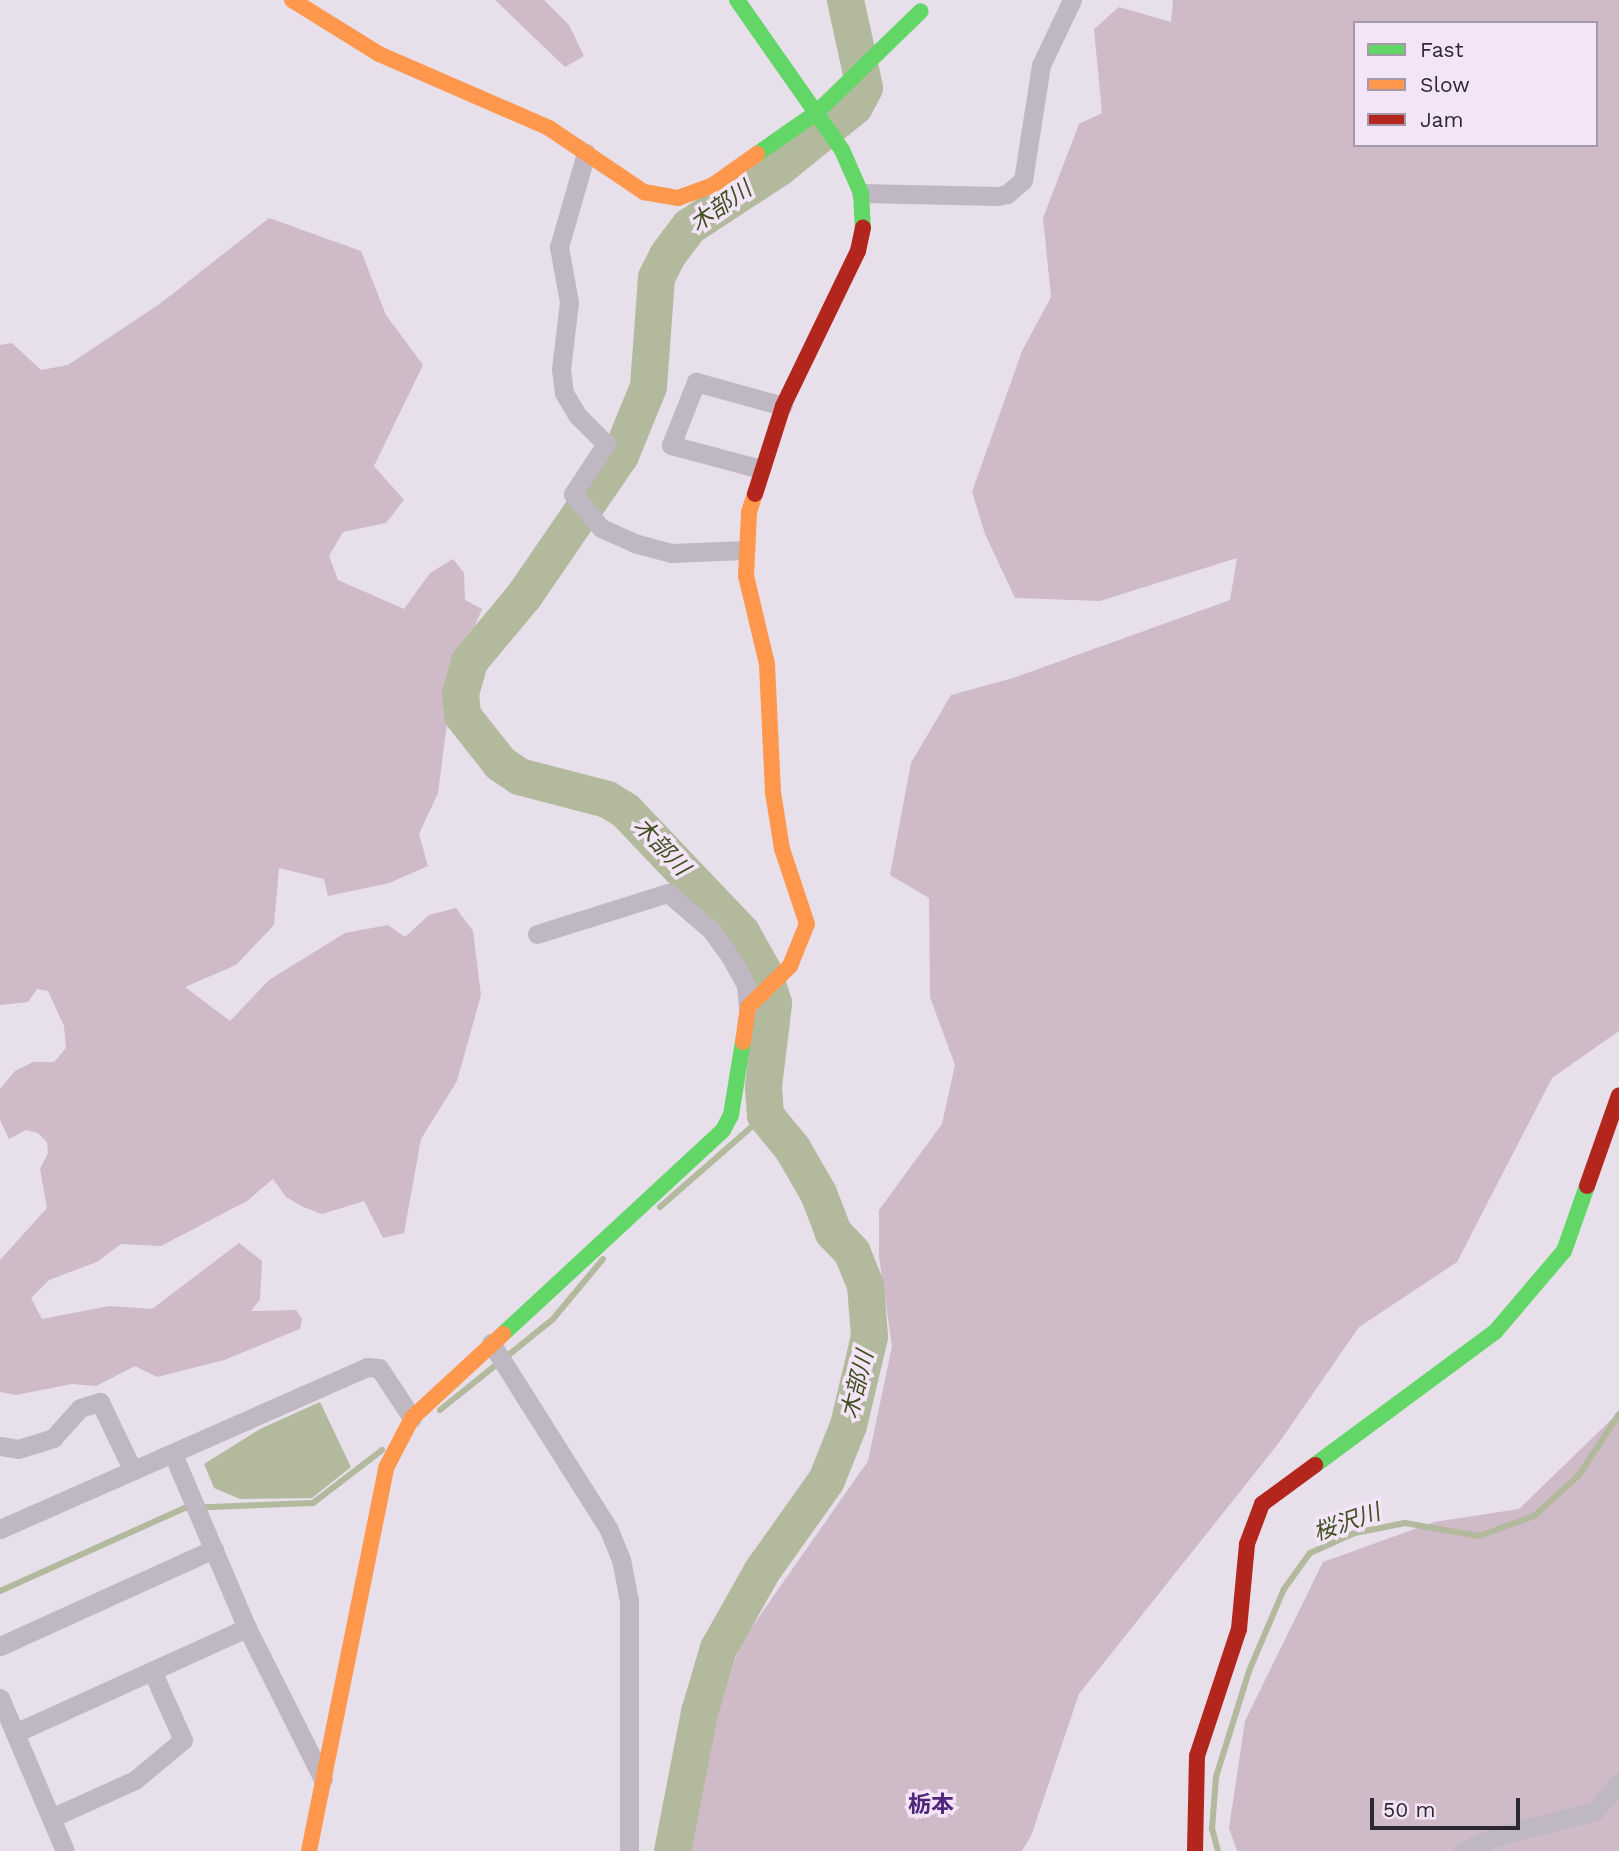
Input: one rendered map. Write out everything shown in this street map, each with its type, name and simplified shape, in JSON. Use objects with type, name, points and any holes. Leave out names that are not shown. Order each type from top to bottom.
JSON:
[{"type":"street","points":[[292,0],[379,54],[514,111],[586,153],[644,192],[678,198],[713,185],[816,113],[921,11]]},
{"type":"street","points":[[737,0],[842,150],[861,193],[863,229],[858,251],[783,406],[761,469],[745,550],[746,576],[767,664],[773,792],[782,849],[807,923],[790,966],[748,1007]]},
{"type":"street","points":[[861,193],[997,196],[1007,194],[1023,180],[1041,65],[1072,0]]},
{"type":"street","points":[[586,153],[569,199],[559,247],[569,302],[561,369],[564,393],[577,415],[606,444],[573,494],[601,528],[634,543],[671,553],[745,550]]},
{"type":"street","points":[[761,469],[671,444],[696,382],[783,406]]},
{"type":"street","points":[[309,1851],[386,1468],[412,1418],[723,1130],[731,1115],[748,1007],[746,985],[711,930],[668,893],[537,934]]},
{"type":"street","points":[[1195,1851],[1198,1756],[1239,1629],[1247,1544],[1262,1504],[1495,1332],[1564,1251],[1619,1095]]},
{"type":"street","points":[[491,1343],[609,1530],[621,1559],[629,1601],[629,1851]]},
{"type":"street","points":[[0,1529],[367,1367],[379,1368],[412,1418]]},
{"type":"street","points":[[0,1446],[18,1449],[53,1438],[80,1409],[100,1402],[133,1471]]},
{"type":"street","points":[[173,1454],[247,1628],[324,1779]]},
{"type":"street","points":[[0,1646],[214,1549]]},
{"type":"street","points":[[15,1733],[153,1673],[247,1628]]},
{"type":"street","points":[[51,1818],[135,1780],[183,1740],[153,1673]]},
{"type":"street","points":[[0,1698],[65,1851]]},
{"type":"street","points":[[1463,1851],[1497,1836],[1595,1811],[1619,1782]]},
{"type":"shaded area","points":[[495,0],[544,0],[569,25],[584,56],[565,67]]},
{"type":"shaded area","points":[[1173,0],[1619,0],[1619,1031],[1552,1078],[1457,1262],[1359,1327],[1278,1444],[1079,1694],[1031,1836],[1022,1851],[688,1851],[712,1730],[740,1644],[868,1461],[892,1346],[879,1257],[879,1210],[942,1124],[955,1065],[930,997],[929,898],[890,875],[911,763],[951,695],[1013,678],[1230,600],[1237,558],[1100,601],[1015,598],[985,534],[972,492],[1022,351],[1051,297],[1043,218],[1079,124],[1102,113],[1094,29],[1119,7],[1171,22]]},
{"type":"shaded area","points":[[269,218],[361,251],[386,315],[423,365],[374,466],[404,500],[386,523],[343,532],[329,556],[338,580],[404,609],[430,573],[453,559],[464,573],[465,600],[482,609],[453,676],[438,793],[419,834],[428,866],[389,883],[328,896],[324,879],[279,868],[274,925],[236,965],[185,987],[230,1021],[269,980],[345,933],[388,925],[405,937],[429,915],[456,908],[473,931],[481,995],[457,1081],[421,1139],[404,1233],[383,1238],[364,1201],[322,1214],[303,1207],[286,1197],[273,1179],[247,1201],[161,1246],[121,1244],[97,1262],[49,1280],[31,1298],[42,1319],[109,1306],[152,1309],[239,1243],[262,1261],[260,1299],[251,1311],[296,1310],[302,1319],[300,1329],[224,1360],[157,1377],[135,1366],[96,1386],[72,1384],[16,1395],[0,1392],[0,1260],[47,1208],[40,1169],[48,1153],[47,1142],[38,1133],[26,1130],[9,1139],[0,1120],[0,1089],[15,1071],[33,1062],[54,1062],[66,1048],[64,1026],[48,991],[37,989],[28,1002],[0,1005],[0,345],[12,343],[41,370],[68,365],[161,303]]},
{"type":"shaded area","points":[[320,1402],[351,1467],[312,1498],[240,1499],[214,1488],[204,1464],[260,1429]]},
{"type":"shaded area","points":[[1619,1412],[1619,1851],[1237,1851],[1229,1828],[1245,1721],[1323,1562],[1434,1522],[1519,1509]]},
{"type":"waterway","name":"木部川","points":[[672,1851],[699,1712],[718,1648],[762,1570],[826,1480],[848,1425],[869,1336],[865,1285],[852,1252],[833,1232],[818,1193],[792,1148],[765,1115],[763,1086],[773,1003],[764,973],[741,932],[625,810],[607,799],[519,776],[500,763],[462,715],[460,693],[469,661],[524,595],[620,455],[648,386],[656,277],[667,255],[689,226],[779,167],[854,106],[864,87],[845,0]]},
{"type":"waterway","points":[[660,1207],[765,1115]]},
{"type":"waterway","points":[[440,1410],[553,1319],[603,1259]]},
{"type":"waterway","name":"桜沢川","points":[[1218,1851],[1212,1829],[1216,1777],[1249,1671],[1284,1589],[1310,1553],[1355,1533],[1405,1523],[1479,1536],[1534,1516],[1579,1475],[1619,1414]]},
{"type":"waterway","points":[[0,1591],[185,1508],[313,1503],[382,1450]]},
{"type":"traffic: fast","points":[[737,0],[842,150],[861,193],[863,228]]},
{"type":"traffic: fast","points":[[757,154],[816,113],[921,11]]},
{"type":"traffic: fast","points":[[503,1334],[723,1130],[731,1115],[743,1042]]},
{"type":"traffic: fast","points":[[1315,1465],[1495,1332],[1564,1251],[1587,1186]]},
{"type":"traffic: slow","points":[[292,0],[379,54],[549,128],[644,192],[678,198],[713,185],[757,154]]},
{"type":"traffic: slow","points":[[743,1042],[748,1007],[790,966],[807,924],[782,849],[773,792],[767,664],[746,576],[749,512],[755,494]]},
{"type":"traffic: slow","points":[[309,1851],[386,1468],[412,1418],[503,1334]]},
{"type":"traffic: jam","points":[[755,494],[783,406],[858,251],[863,228]]},
{"type":"traffic: jam","points":[[1587,1186],[1619,1095]]},
{"type":"traffic: jam","points":[[1195,1851],[1197,1756],[1239,1629],[1247,1544],[1262,1504],[1315,1465]]},
{"type":"district","name":"栃本","points":[[931,1805]]}]
